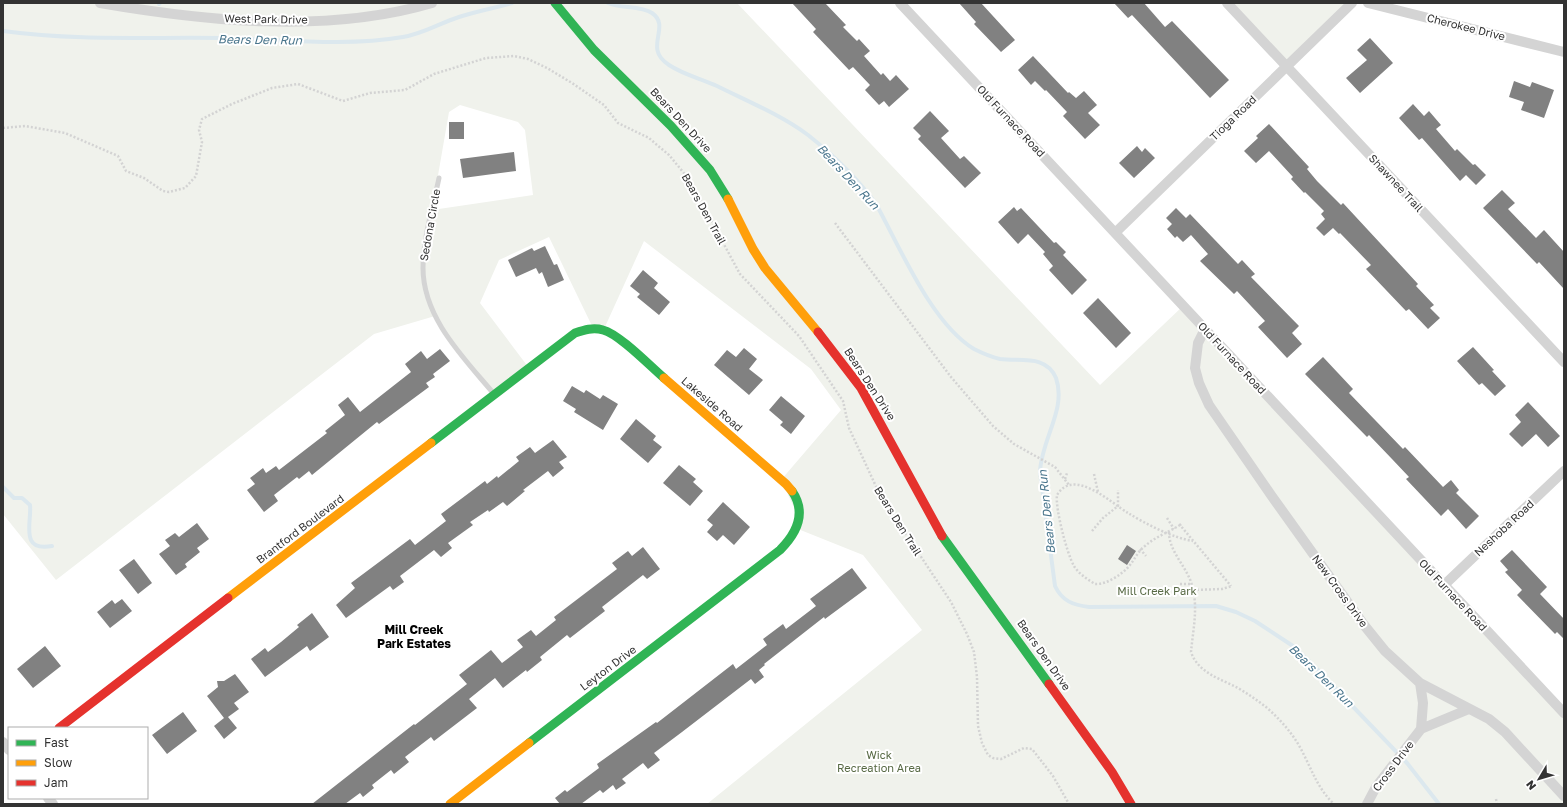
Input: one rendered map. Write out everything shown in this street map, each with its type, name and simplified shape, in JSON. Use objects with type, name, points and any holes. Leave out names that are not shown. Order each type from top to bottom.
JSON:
[{"type":"street","name":"West Park Drive","points":[[100,3],[190,16],[272,21],[337,20],[390,13],[432,3]]},
{"type":"street","name":"Bears Den Drive","points":[[555,3],[582,36],[607,63],[671,126],[710,170],[728,199],[753,249],[765,268],[832,348],[861,388],[936,527],[963,566],[1011,629],[1082,732],[1112,772],[1131,804]]},
{"type":"street","name":"Old Furnace Road","points":[[900,3],[1564,713]]},
{"type":"street","name":"Shawnee Trail","points":[[1227,3],[1564,362]]},
{"type":"street","name":"Tioga Road","points":[[1115,233],[1352,3]]},
{"type":"street","name":"Cherokee Drive","points":[[1368,3],[1564,52]]},
{"type":"street","name":"Lakeside Road","points":[[555,348],[575,333],[586,329],[604,329],[612,333],[786,484],[794,493],[798,501],[800,520],[798,529],[791,540],[780,550]]},
{"type":"street","name":"New Cross Drive","points":[[1205,329],[1198,343],[1195,368],[1199,383],[1209,405],[1364,625],[1385,651],[1420,683],[1488,719],[1505,732],[1564,796]]},
{"type":"street","name":"Brantford Boulevard","points":[[60,727],[555,348]]},
{"type":"street","name":"Neshoba Road","points":[[1444,585],[1564,471]]},
{"type":"street","name":"Leyton Drive","points":[[450,804],[780,550]]},
{"type":"street","points":[[1420,683],[1422,703],[1421,729]]},
{"type":"street","name":"Cross Drive","points":[[1367,804],[1376,787],[1421,729],[1469,709]]},
{"type":"lane","name":"Sedona Circle","points":[[439,178],[424,254],[423,269],[427,296],[440,325],[450,340],[494,394]]},
{"type":"path","name":"Bears Den Trail","points":[[3,128],[25,126],[65,132],[118,156],[126,171],[144,178],[163,191],[168,192],[185,188],[196,176],[202,142],[199,130],[202,119],[232,104],[272,88],[298,84],[306,86],[330,98],[342,101],[370,93],[405,90],[434,74],[486,58],[502,56],[528,59],[548,68],[572,83],[600,102],[618,123],[649,138],[670,155],[692,184],[740,274],[787,322],[814,356],[843,401],[848,428],[880,495],[951,602],[967,634],[974,652],[977,677],[978,726],[982,743],[988,755],[993,758],[1001,759],[1024,748],[1032,750],[1054,776],[1069,804]]},
{"type":"path","points":[[835,223],[956,382],[993,426],[1014,444],[1050,464],[1069,485]]},
{"type":"path","points":[[1065,480],[1067,473]]},
{"type":"path","points":[[1094,474],[1099,492]]},
{"type":"path","points":[[1193,541],[1184,540],[1169,532],[1143,520],[1118,506],[1099,492],[1083,486],[1069,485],[1059,492],[1056,500],[1068,550],[1074,565],[1079,573],[1095,584],[1104,584],[1129,566],[1140,549],[1169,532],[1180,524],[1232,586],[1222,589],[1193,590]]},
{"type":"path","points":[[1118,490],[1118,506]]},
{"type":"path","points":[[1092,531],[1103,518],[1118,506]]},
{"type":"path","points":[[1167,518],[1174,528]]},
{"type":"path","points":[[1169,532],[1171,545],[1183,565],[1193,590],[1195,617],[1192,652],[1198,665],[1206,672],[1241,689],[1258,700],[1286,726],[1304,754],[1318,785],[1334,804]]},
{"type":"path","points":[[1140,549],[1146,556]]},
{"type":"path","points":[[1180,584],[1191,584]]},
{"type":"path","points":[[1496,799],[1497,804]]},
{"type":"green space","name":"Mill Creek Park","points":[[3,3],[737,3],[1100,385],[1183,306],[1564,713],[1564,804],[707,804],[922,630],[863,555],[798,529],[800,520],[781,480],[841,410],[811,369],[644,241],[604,329],[593,328],[549,237],[499,260],[480,303],[529,368],[494,395],[450,340],[435,316],[374,334],[56,580],[3,514]],"holes":[[[460,105],[518,122],[525,130],[533,195],[432,210],[449,112]]]},
{"type":"green space","points":[[1227,3],[1352,3],[1286,66]]},
{"type":"building","points":[[792,3],[825,3],[846,25],[843,27],[857,41],[859,39],[870,51],[864,56],[881,75],[883,73],[890,81],[896,75],[909,89],[889,107],[884,101],[879,105],[865,90],[870,85],[853,67],[849,70],[813,32],[816,29]]},
{"type":"building","points":[[959,3],[981,3],[1015,40],[1001,52],[974,24],[976,22]]},
{"type":"building","points":[[1114,3],[1144,3],[1165,27],[1172,21],[1229,80],[1210,98],[1132,15],[1128,18]]},
{"type":"building","points":[[1370,38],[1393,63],[1360,93],[1346,78],[1367,60],[1357,50]]},
{"type":"building","points":[[1033,56],[1068,93],[1069,92],[1076,98],[1084,91],[1097,105],[1088,113],[1100,125],[1085,139],[1063,116],[1067,112],[1046,90],[1045,91],[1035,81],[1031,85],[1018,70]]},
{"type":"building","points":[[1514,81],[1530,87],[1532,82],[1554,90],[1544,118],[1521,110],[1524,102],[1509,97]]},
{"type":"building","points":[[1413,104],[1424,116],[1429,111],[1441,125],[1436,129],[1455,151],[1457,149],[1473,165],[1475,164],[1486,175],[1476,185],[1466,175],[1460,181],[1422,138],[1419,140],[1399,118]]},
{"type":"building","points":[[930,111],[949,131],[941,138],[960,159],[964,156],[981,173],[965,188],[918,139],[921,136],[913,128]]},
{"type":"building","points":[[449,122],[464,122],[464,139],[449,139]]},
{"type":"building","points":[[1269,124],[1309,167],[1307,169],[1317,181],[1341,205],[1343,203],[1418,284],[1416,286],[1434,305],[1430,308],[1440,318],[1428,329],[1409,309],[1406,311],[1366,269],[1371,265],[1340,233],[1339,234],[1333,228],[1324,236],[1316,228],[1325,219],[1321,214],[1324,211],[1291,179],[1293,177],[1269,151],[1256,163],[1244,151],[1258,138],[1256,136]]},
{"type":"building","points":[[1137,146],[1142,152],[1145,148],[1155,158],[1134,178],[1119,163]]},
{"type":"building","points":[[514,152],[516,171],[463,178],[460,159]]},
{"type":"building","points":[[1502,190],[1515,203],[1508,209],[1536,238],[1544,230],[1564,252],[1564,289],[1539,262],[1537,264],[1483,208]]},
{"type":"building","points":[[1014,207],[1017,211],[1021,208],[1054,243],[1056,242],[1066,252],[1063,255],[1087,280],[1072,295],[1049,270],[1053,266],[1043,254],[1045,252],[1028,234],[1018,244],[998,222]]},
{"type":"building","points":[[1176,208],[1186,218],[1190,214],[1238,264],[1242,260],[1255,274],[1251,277],[1299,326],[1292,333],[1302,344],[1287,358],[1258,327],[1265,321],[1237,291],[1234,294],[1200,261],[1208,254],[1191,235],[1183,242],[1177,236],[1175,238],[1167,229],[1172,224],[1166,218]]},
{"type":"building","points":[[545,246],[554,265],[557,264],[564,280],[548,287],[542,272],[539,274],[536,268],[516,277],[508,260],[532,248],[534,251]]},
{"type":"building","points":[[643,270],[658,283],[654,288],[670,302],[659,315],[637,297],[640,294],[630,286]]},
{"type":"building","points":[[1098,298],[1131,333],[1116,348],[1083,313]]},
{"type":"building","points":[[1473,347],[1506,386],[1495,396],[1482,383],[1479,385],[1457,361]]},
{"type":"building","points":[[744,348],[757,359],[749,369],[763,380],[749,395],[714,365],[727,350],[736,357]]},
{"type":"building","points":[[440,349],[450,361],[433,374],[435,377],[426,383],[429,387],[379,424],[377,422],[312,475],[309,471],[299,479],[297,477],[274,495],[278,501],[264,512],[247,490],[255,484],[250,478],[263,468],[266,473],[276,466],[279,470],[327,433],[325,431],[345,415],[338,405],[348,397],[360,412],[411,372],[405,364],[421,351],[427,359]]},
{"type":"building","points":[[1323,357],[1353,389],[1349,393],[1403,449],[1405,447],[1443,487],[1451,480],[1459,490],[1456,493],[1479,516],[1466,529],[1448,509],[1441,516],[1406,479],[1409,477],[1392,459],[1369,435],[1367,437],[1305,374]]},
{"type":"building","points":[[572,386],[584,393],[586,390],[600,399],[603,395],[618,404],[603,430],[574,412],[576,409],[563,401]]},
{"type":"building","points":[[781,396],[805,416],[791,434],[780,425],[783,422],[769,410]]},
{"type":"building","points":[[1528,402],[1560,436],[1548,447],[1536,434],[1522,447],[1509,434],[1521,422],[1515,415]]},
{"type":"building","points":[[636,419],[656,436],[653,440],[662,447],[648,463],[620,439]]},
{"type":"building","points":[[553,440],[567,457],[559,462],[564,468],[553,477],[548,471],[523,490],[525,491],[507,506],[503,502],[489,512],[488,510],[470,522],[473,525],[448,543],[452,548],[441,557],[434,550],[400,576],[404,582],[393,590],[390,586],[346,618],[336,605],[355,588],[351,583],[410,539],[415,545],[446,521],[441,514],[485,481],[487,484],[497,476],[498,478],[519,461],[516,457],[530,447],[535,453]]},
{"type":"building","points":[[679,465],[696,479],[693,482],[703,491],[690,506],[663,483]]},
{"type":"building","points":[[723,502],[750,527],[734,545],[723,535],[717,541],[707,532],[713,525],[707,520]]},
{"type":"building","points":[[197,523],[209,539],[197,548],[200,552],[185,564],[187,567],[176,575],[159,554],[170,546],[165,540],[175,533],[179,537]]},
{"type":"building","points":[[1127,545],[1136,551],[1127,565],[1118,559]]},
{"type":"building","points":[[643,547],[660,569],[647,579],[643,575],[602,607],[605,611],[570,638],[567,635],[540,657],[542,660],[527,672],[526,670],[503,688],[495,678],[469,699],[477,708],[434,741],[431,737],[405,757],[409,762],[394,774],[391,770],[372,785],[374,788],[363,797],[360,793],[345,804],[312,804],[467,684],[459,675],[491,650],[502,663],[523,647],[517,640],[531,630],[536,636],[556,620],[554,617],[617,569],[612,563],[628,551],[632,556]]},
{"type":"building","points":[[1512,550],[1547,587],[1540,594],[1564,619],[1564,639],[1557,632],[1555,634],[1517,595],[1522,590],[1505,572],[1508,570],[1500,561]]},
{"type":"building","points":[[134,559],[152,583],[138,594],[119,570]]},
{"type":"building","points":[[852,568],[867,588],[825,619],[824,617],[764,664],[765,665],[759,670],[764,677],[755,684],[751,679],[654,753],[660,760],[648,769],[643,763],[622,779],[626,783],[616,790],[613,785],[603,793],[600,790],[581,804],[560,804],[555,798],[565,790],[567,792],[599,768],[597,764],[656,722],[657,723],[733,664],[736,669],[767,645],[763,639],[783,624],[786,629],[816,606],[810,599]]},
{"type":"building","points":[[122,599],[132,611],[110,628],[97,612],[112,600],[115,604]]},
{"type":"building","points":[[312,613],[329,637],[310,651],[307,646],[265,677],[251,659],[265,648],[268,652],[299,627],[297,625]]},
{"type":"building","points":[[45,646],[61,666],[33,688],[17,669]]},
{"type":"building","points":[[235,674],[249,692],[234,703],[239,709],[228,717],[237,728],[224,739],[214,726],[224,718],[207,696],[218,687],[217,681],[224,681]]},
{"type":"building","points":[[183,712],[197,731],[167,754],[152,735]]},
{"type":"waterway","name":"Bears Den Run","points":[[3,31],[58,36],[112,38],[221,38],[312,42],[358,42],[410,36],[459,17],[512,3]]},
{"type":"waterway","name":"Bears Den Run","points":[[608,3],[642,9],[652,13],[657,19],[659,25],[657,45],[658,52],[661,58],[669,65],[717,86],[787,121],[808,135],[826,150],[853,176],[876,204],[906,262],[930,303],[958,337],[974,349],[990,356],[1000,359],[1039,362],[1052,370],[1059,390],[1058,401],[1056,413],[1044,448],[1040,472],[1055,586],[1065,599],[1078,605],[1089,607],[1216,606],[1236,612],[1255,621],[1293,646],[1312,664],[1407,763],[1439,804]]},
{"type":"waterway","points":[[3,487],[14,498],[22,498],[30,505],[29,534],[35,545],[42,547],[52,546]]},
{"type":"traffic: fast","points":[[555,3],[594,50],[671,126],[710,170],[728,199]]},
{"type":"traffic: fast","points":[[431,443],[575,333],[589,329],[603,330],[610,333],[626,344],[664,378]]},
{"type":"traffic: fast","points":[[529,743],[780,550],[791,537],[798,522],[799,507],[792,491]]},
{"type":"traffic: fast","points":[[942,536],[1049,684]]},
{"type":"traffic: slow","points":[[728,199],[753,249],[765,268],[818,332]]},
{"type":"traffic: slow","points":[[664,378],[786,484],[792,491]]},
{"type":"traffic: slow","points":[[228,598],[431,443]]},
{"type":"traffic: slow","points":[[450,804],[529,743]]},
{"type":"traffic: jam","points":[[818,332],[861,388],[942,536]]},
{"type":"traffic: jam","points":[[60,727],[228,598]]},
{"type":"traffic: jam","points":[[1049,684],[1112,772],[1131,804]]},
{"type":"district","name":"Mill Creek Park Estates","points":[[414,637]]},
{"type":"park label","name":"Wick Recreation Area","points":[[879,761]]}]
